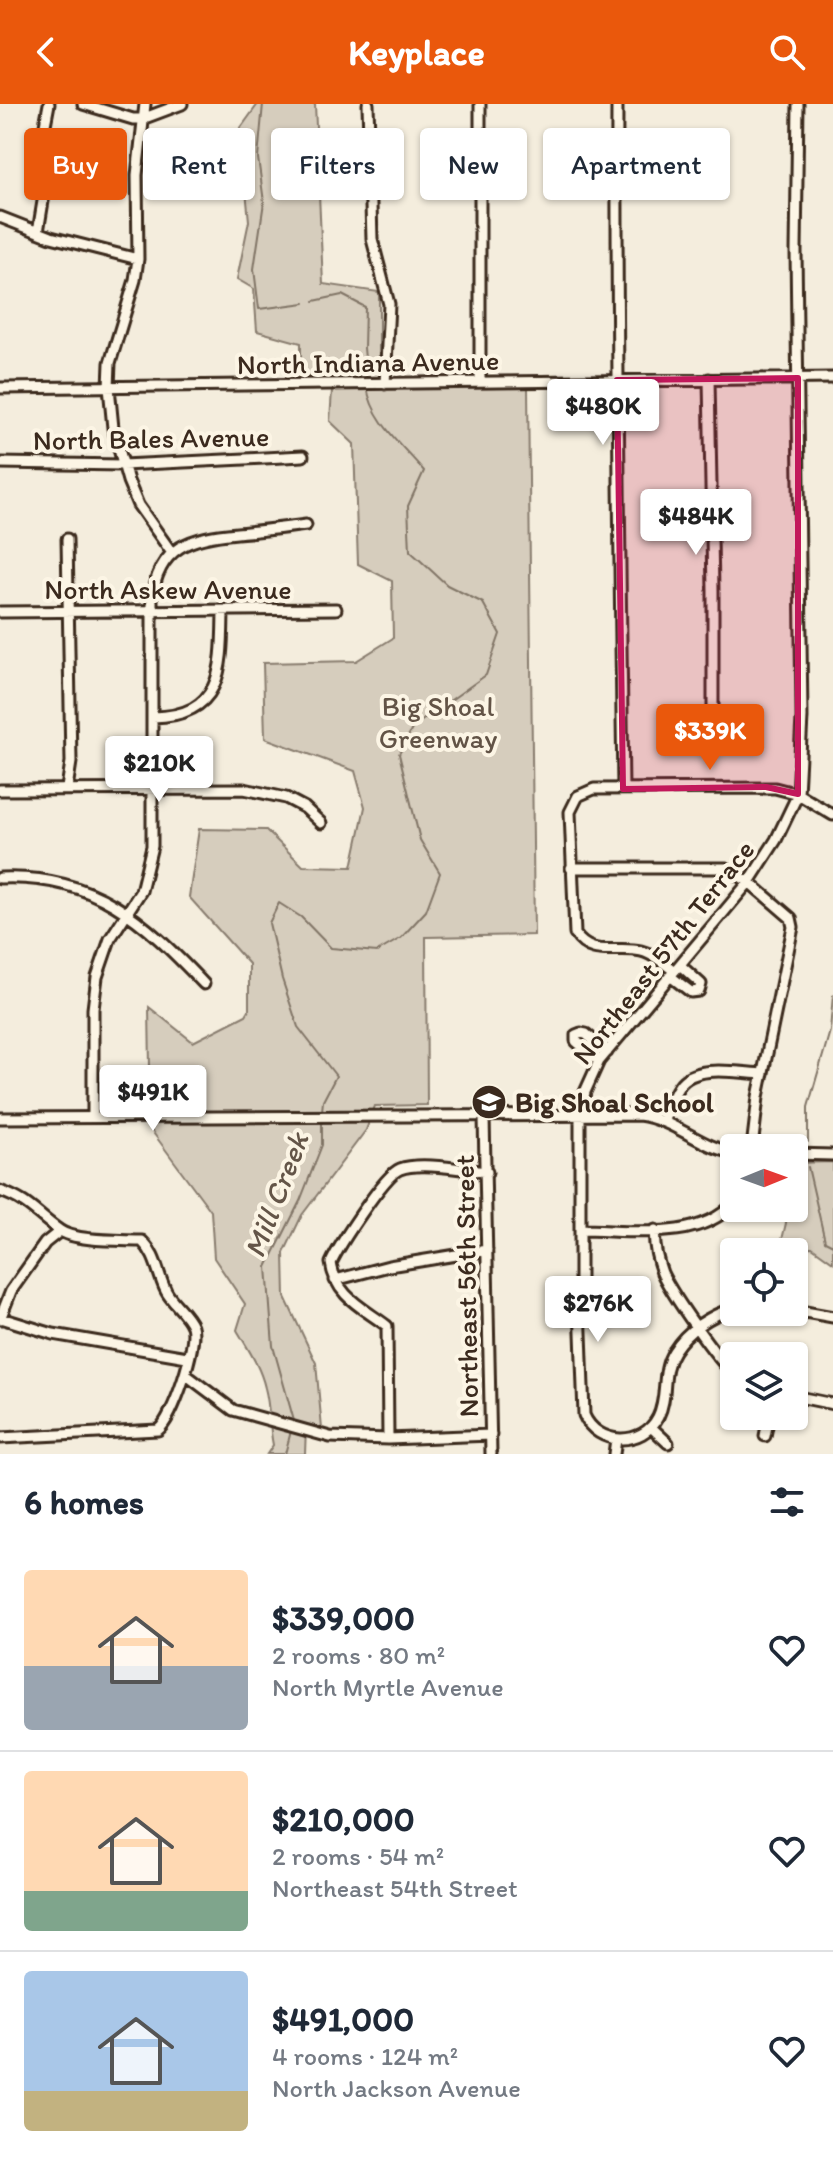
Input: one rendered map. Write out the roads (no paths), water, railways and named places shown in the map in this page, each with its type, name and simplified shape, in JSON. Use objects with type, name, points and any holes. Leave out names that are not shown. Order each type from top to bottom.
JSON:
[{"type":"street","points":[[38,232],[44,195],[44,130],[49,104]]},
{"type":"street","points":[[83,104],[133,119],[142,119],[182,104]]},
{"type":"street","points":[[145,104],[137,175],[138,259],[135,280],[110,363],[109,387],[113,428],[138,505],[172,553]]},
{"type":"street","points":[[368,104],[372,239],[389,304],[380,384]]},
{"type":"street","points":[[480,104],[480,382]]},
{"type":"street","points":[[617,104],[617,380],[622,557],[623,789]]},
{"type":"street","name":"Northeast 57th Terrace","points":[[616,1439],[598,1433],[584,1415],[580,1305],[580,1116],[585,1092],[599,1061],[749,882],[776,840],[798,794],[802,717],[798,104]]},
{"type":"street","points":[[0,217],[93,249],[138,259]]},
{"type":"street","name":"North Indiana Avenue","points":[[0,388],[833,378]]},
{"type":"street","points":[[709,379],[713,734]]},
{"type":"street","name":"North Bales Avenue","points":[[0,463],[123,465],[303,456]]},
{"type":"street","points":[[93,1117],[93,1009],[97,977],[110,939],[141,891],[149,867],[154,824],[152,611],[156,580],[172,553],[182,545],[207,535],[306,525]]},
{"type":"street","points":[[67,539],[71,762],[67,788]]},
{"type":"street","name":"North Askew Avenue","points":[[0,612],[336,609]]},
{"type":"street","points":[[153,717],[170,717],[187,712],[210,693],[221,670],[223,611]]},
{"type":"street","points":[[0,790],[221,787],[266,792],[296,803],[321,823]]},
{"type":"street","points":[[675,971],[642,952],[596,950],[583,944],[573,930],[570,812],[572,803],[581,794],[594,789],[766,787],[798,794],[833,815]]},
{"type":"street","points":[[571,868],[718,867],[734,871],[792,920],[754,1134]]},
{"type":"street","points":[[0,878],[43,879],[88,890],[128,913],[163,941],[204,984]]},
{"type":"street","points":[[599,1061],[576,1041],[576,1035],[586,1034],[607,1052]]},
{"type":"street","points":[[664,1120],[677,1088],[693,1074],[763,1074]]},
{"type":"street","points":[[0,1118],[639,1115],[664,1120],[720,1150]]},
{"type":"street","name":"Northeast 56th Street","points":[[484,1117],[491,1454]]},
{"type":"street","points":[[808,1154],[833,1155]]},
{"type":"street","points":[[388,1439],[387,1326],[352,1303],[335,1280],[331,1263],[339,1245],[394,1173],[413,1167],[487,1172]]},
{"type":"street","points":[[0,1191],[30,1205],[60,1231],[86,1237],[142,1241],[153,1254],[164,1289],[192,1327],[185,1374],[164,1426],[153,1432],[0,1438]]},
{"type":"street","points":[[581,1230],[679,1229],[701,1224],[720,1214]]},
{"type":"street","points":[[655,1230],[655,1246],[662,1273],[720,1358]]},
{"type":"street","points":[[60,1231],[45,1243],[11,1291],[0,1318],[53,1334],[187,1357]]},
{"type":"street","points":[[335,1280],[389,1266],[487,1250]]},
{"type":"street","points":[[808,1313],[833,1317]]},
{"type":"street","points":[[614,1454],[616,1439],[639,1436],[651,1427],[663,1404],[667,1363],[676,1347],[698,1326],[720,1315]]},
{"type":"street","points":[[185,1374],[233,1410],[330,1437],[388,1439],[491,1435]]},
{"type":"street","points":[[808,1399],[833,1404]]},
{"type":"street","points":[[651,1427],[668,1443]]},
{"type":"street","points":[[765,1436],[766,1430]]},
{"type":"waterway","name":"Mill Creek","points":[[263,104],[258,158],[264,202],[254,269],[259,309],[305,303]]},
{"type":"waterway","name":"Mill Creek","points":[[314,301],[342,295],[365,307],[367,380]]},
{"type":"waterway","name":"Mill Creek","points":[[322,1111],[323,1101],[336,1076],[298,1027],[282,979],[269,923],[279,903],[301,917],[331,948],[377,952],[401,938],[426,911],[440,873],[420,840],[399,754],[413,727],[486,675],[500,634],[483,603],[447,585],[410,551],[408,506],[424,471],[381,421],[367,386]]},
{"type":"waterway","points":[[808,1134],[808,1107],[830,1031],[833,995]]},
{"type":"waterway","name":"Mill Creek","points":[[294,1421],[273,1346],[267,1267],[300,1201],[322,1145],[322,1121]]},
{"type":"waterway","points":[[808,1167],[825,1241],[833,1245]]},
{"type":"waterway","name":"Mill Creek","points":[[285,1454],[291,1431]]},
{"type":"place","name":"Big Shoal School","points":[[489,1102]]},
{"type":"park label","name":"Big Shoal Greenway","points":[[438,722]]}]
